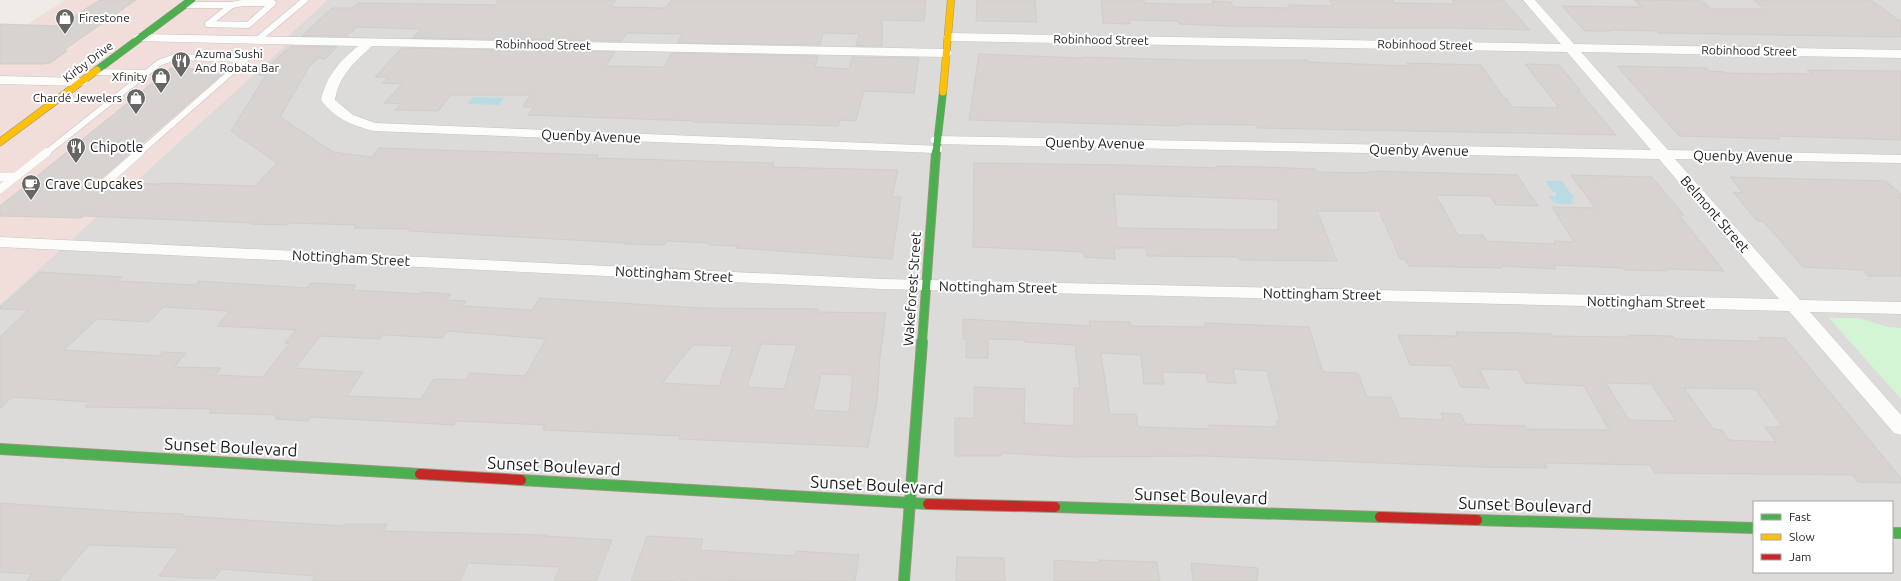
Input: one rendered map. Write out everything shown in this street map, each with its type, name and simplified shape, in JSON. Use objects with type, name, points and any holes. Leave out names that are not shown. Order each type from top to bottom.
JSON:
[{"type":"street","name":"Wakeforest Street","points":[[904,581],[937,144],[951,0]]},
{"type":"street","name":"Belmont Street","points":[[1529,0],[1901,428]]},
{"type":"street","name":"Kirby Drive","points":[[0,142],[187,2]]},
{"type":"street","name":"Robinhood Street","points":[[948,37],[1901,54]]},
{"type":"street","name":"Robinhood Street","points":[[139,38],[946,53]]},
{"type":"street","name":"Quenby Avenue","points":[[369,42],[333,80],[329,90],[328,100],[343,116],[358,123],[374,127],[937,144],[1901,160]]},
{"type":"street","points":[[0,80],[81,82]]},
{"type":"street","name":"Nottingham Street","points":[[0,242],[926,285],[1901,308]]},
{"type":"street","name":"Sunset Boulevard","points":[[0,449],[910,503],[1753,528]]},
{"type":"lane","points":[[257,40],[305,0]]},
{"type":"lane","points":[[187,2],[232,6],[242,3],[273,3],[248,25],[208,24],[232,6]]},
{"type":"lane","points":[[0,189],[159,63],[175,57],[246,58],[107,181]]},
{"type":"lane","points":[[95,72],[147,73]]},
{"type":"lane","points":[[0,177],[15,177]]},
{"type":"shaded area","points":[[65,0],[327,0],[278,45],[286,45],[0,304],[0,42]]},
{"type":"shaded area","points":[[327,0],[1901,0],[1901,581],[0,581],[0,304],[285,46],[278,45]]},
{"type":"green space","points":[[1829,318],[1859,318],[1888,327],[1901,328],[1901,399]]},
{"type":"water","points":[[473,97],[504,98],[499,105],[468,104]]},
{"type":"water","points":[[1546,181],[1562,181],[1574,198],[1571,200],[1574,204],[1560,204],[1554,202],[1549,196],[1556,196],[1556,193],[1552,191]]},
{"type":"building","points":[[100,0],[136,0],[64,50],[67,51],[50,63],[0,64],[0,24],[58,26]]},
{"type":"building","points":[[497,0],[616,0],[611,7],[666,8],[671,0],[926,0],[924,21],[882,20],[882,46],[856,46],[859,34],[823,33],[820,45],[677,43],[682,34],[627,33],[621,41],[412,38],[421,29],[357,27],[347,36],[302,36],[332,8],[352,8],[358,3],[497,5]]},
{"type":"building","points":[[977,0],[1035,0],[1037,22],[976,21]]},
{"type":"building","points":[[1101,0],[1144,0],[1144,3],[1175,4],[1213,4],[1212,1],[1231,2],[1233,7],[1290,8],[1289,5],[1333,6],[1329,0],[1393,0],[1394,3],[1454,4],[1452,0],[1503,0],[1530,30],[1226,26],[1179,24],[1178,21],[1129,20],[1130,24],[1103,23]]},
{"type":"building","points":[[1634,0],[1702,1],[1711,9],[1765,9],[1753,0],[1871,0],[1901,22],[1901,37],[1658,33],[1656,31],[1609,30],[1610,31],[1585,31],[1562,6],[1642,7]]},
{"type":"building","points":[[291,46],[337,47],[325,59],[318,58],[309,67],[280,117],[333,152],[372,157],[379,148],[598,155],[596,158],[774,163],[772,167],[898,170],[892,197],[901,197],[892,259],[736,248],[737,246],[709,245],[710,243],[666,241],[664,245],[625,244],[626,243],[408,231],[410,229],[354,228],[356,225],[290,223],[288,225],[251,224],[252,223],[84,216],[81,218],[0,216],[0,206],[171,68],[227,70],[96,183],[102,183],[108,186],[112,183],[162,183],[255,186],[277,163],[231,131],[266,75],[259,75]]},
{"type":"building","points":[[402,48],[615,52],[606,66],[664,67],[672,53],[818,56],[815,67],[849,69],[852,57],[919,58],[914,93],[864,91],[856,121],[840,120],[838,126],[528,115],[534,107],[523,107],[530,95],[451,95],[438,111],[395,110],[401,104],[384,103],[402,84],[382,83],[388,77],[375,77]]},
{"type":"building","points":[[979,54],[1189,60],[1307,60],[1308,62],[1409,66],[1407,63],[1481,65],[1504,98],[1506,98],[1513,107],[1559,108],[1525,64],[1559,65],[1616,135],[1257,128],[1256,125],[1182,124],[1182,126],[969,120]]},
{"type":"building","points":[[1617,66],[1707,68],[1710,71],[1727,73],[1779,74],[1778,73],[1813,74],[1807,70],[1901,71],[1901,140],[1777,136],[1780,139],[1679,136]]},
{"type":"building","points":[[974,163],[1218,168],[1217,166],[1263,167],[1315,169],[1316,172],[1370,173],[1369,171],[1517,175],[1538,206],[1496,205],[1491,196],[1436,195],[1458,235],[1483,235],[1487,241],[1556,244],[1554,241],[1574,242],[1552,207],[1595,208],[1571,175],[1652,177],[1684,215],[1679,215],[1724,271],[1665,269],[1667,271],[1624,270],[1622,268],[1553,265],[1556,269],[1502,266],[1502,268],[1409,266],[1405,259],[1400,259],[1379,211],[1317,211],[1337,261],[1240,260],[1239,257],[1147,256],[1146,248],[1114,248],[1115,259],[1084,257],[1084,252],[973,247]],"holes":[[[1114,194],[1278,200],[1278,230],[1117,228]]]},
{"type":"building","points":[[1730,177],[1886,181],[1901,194],[1901,276],[1868,276],[1863,270],[1803,267],[1762,221],[1757,221],[1733,192],[1743,193]]},
{"type":"building","points":[[40,272],[122,277],[118,281],[195,285],[199,281],[307,288],[311,283],[356,285],[352,290],[421,294],[422,292],[451,294],[447,300],[466,301],[463,306],[532,310],[539,298],[700,308],[818,309],[818,312],[886,313],[880,356],[877,401],[868,447],[679,439],[680,436],[543,430],[545,425],[456,421],[454,425],[311,417],[308,421],[275,419],[278,415],[209,413],[212,409],[85,407],[90,402],[12,397],[0,409],[0,337],[28,310],[0,309],[0,307]],"holes":[[[163,307],[230,311],[217,326],[296,330],[285,343],[290,343],[263,377],[215,375],[221,368],[174,367],[186,353],[162,352],[160,356],[64,350],[97,319],[149,322]],[[447,331],[546,339],[525,376],[470,373],[466,380],[434,379],[421,399],[347,396],[363,372],[295,368],[320,336],[380,339],[383,335],[442,338]],[[761,344],[797,345],[784,389],[747,387]],[[693,345],[733,346],[719,386],[662,383]],[[821,374],[853,375],[849,412],[813,410]]]},
{"type":"building","points":[[963,319],[1090,326],[1089,321],[1130,322],[1130,326],[1206,327],[1205,323],[1309,327],[1323,372],[1358,373],[1367,397],[1391,397],[1400,418],[1443,420],[1441,413],[1461,414],[1465,424],[1526,426],[1527,429],[1609,430],[1584,386],[1525,383],[1518,370],[1479,369],[1489,388],[1461,387],[1451,366],[1410,365],[1398,335],[1457,336],[1456,332],[1552,334],[1552,336],[1673,336],[1675,339],[1749,341],[1762,341],[1759,337],[1785,338],[1901,478],[1901,483],[1858,482],[1853,475],[1655,473],[1650,465],[1545,463],[1547,468],[1483,467],[1204,456],[1071,457],[1001,453],[1001,456],[955,456],[955,418],[974,418],[974,387],[1025,389],[1024,423],[1074,426],[1074,388],[1080,388],[1075,345],[1025,342],[1025,340],[988,339],[988,358],[966,358],[966,339],[963,339]],"holes":[[[1101,353],[1141,355],[1144,384],[1164,384],[1162,372],[1206,373],[1208,382],[1236,384],[1233,369],[1267,371],[1280,421],[1276,420],[1278,427],[1209,425],[1210,429],[1138,427],[1136,414],[1110,414]],[[1606,383],[1651,384],[1676,421],[1629,420]],[[1684,388],[1755,389],[1783,427],[1765,427],[1776,442],[1729,440],[1722,430],[1713,429]]]},
{"type":"building","points":[[0,503],[184,514],[183,516],[344,526],[345,524],[387,524],[383,531],[547,535],[546,536],[612,540],[596,581],[554,581],[560,567],[468,563],[460,581],[312,581],[315,576],[221,569],[214,579],[159,576],[179,548],[89,545],[58,581],[26,581],[32,574],[0,572]]},
{"type":"building","points":[[647,536],[703,539],[700,550],[795,556],[796,551],[859,555],[855,581],[631,581]]},
{"type":"building","points":[[957,557],[1004,558],[1005,581],[956,581]]},
{"type":"building","points":[[1054,560],[1099,563],[1099,560],[1157,562],[1160,581],[1054,581]]},
{"type":"building","points":[[1191,563],[1258,568],[1257,581],[1193,581]]},
{"type":"traffic: fast","points":[[97,70],[191,0]]},
{"type":"traffic: fast","points":[[904,581],[936,149],[943,92]]},
{"type":"traffic: fast","points":[[0,449],[420,474]]},
{"type":"traffic: fast","points":[[521,480],[928,504]]},
{"type":"traffic: fast","points":[[1055,507],[1380,517]]},
{"type":"traffic: fast","points":[[1477,520],[1753,528]]},
{"type":"traffic: fast","points":[[1893,533],[1901,533]]},
{"type":"traffic: slow","points":[[943,92],[949,37],[951,0]]},
{"type":"traffic: slow","points":[[0,142],[97,70]]},
{"type":"traffic: jam","points":[[420,474],[521,480]]},
{"type":"traffic: jam","points":[[928,504],[1055,507]]},
{"type":"traffic: jam","points":[[1380,517],[1477,520]]},
{"type":"place","name":"Firestone","points":[[65,35]]},
{"type":"place","name":"Azuma Sushi And Robata Bar","points":[[181,78]]},
{"type":"place","name":"Xfinity","points":[[161,94]]},
{"type":"place","name":"Chardé Jewelers","points":[[136,115]]},
{"type":"place","name":"Chipotle","points":[[76,164]]},
{"type":"place","name":"Crave Cupcakes","points":[[31,201]]}]
